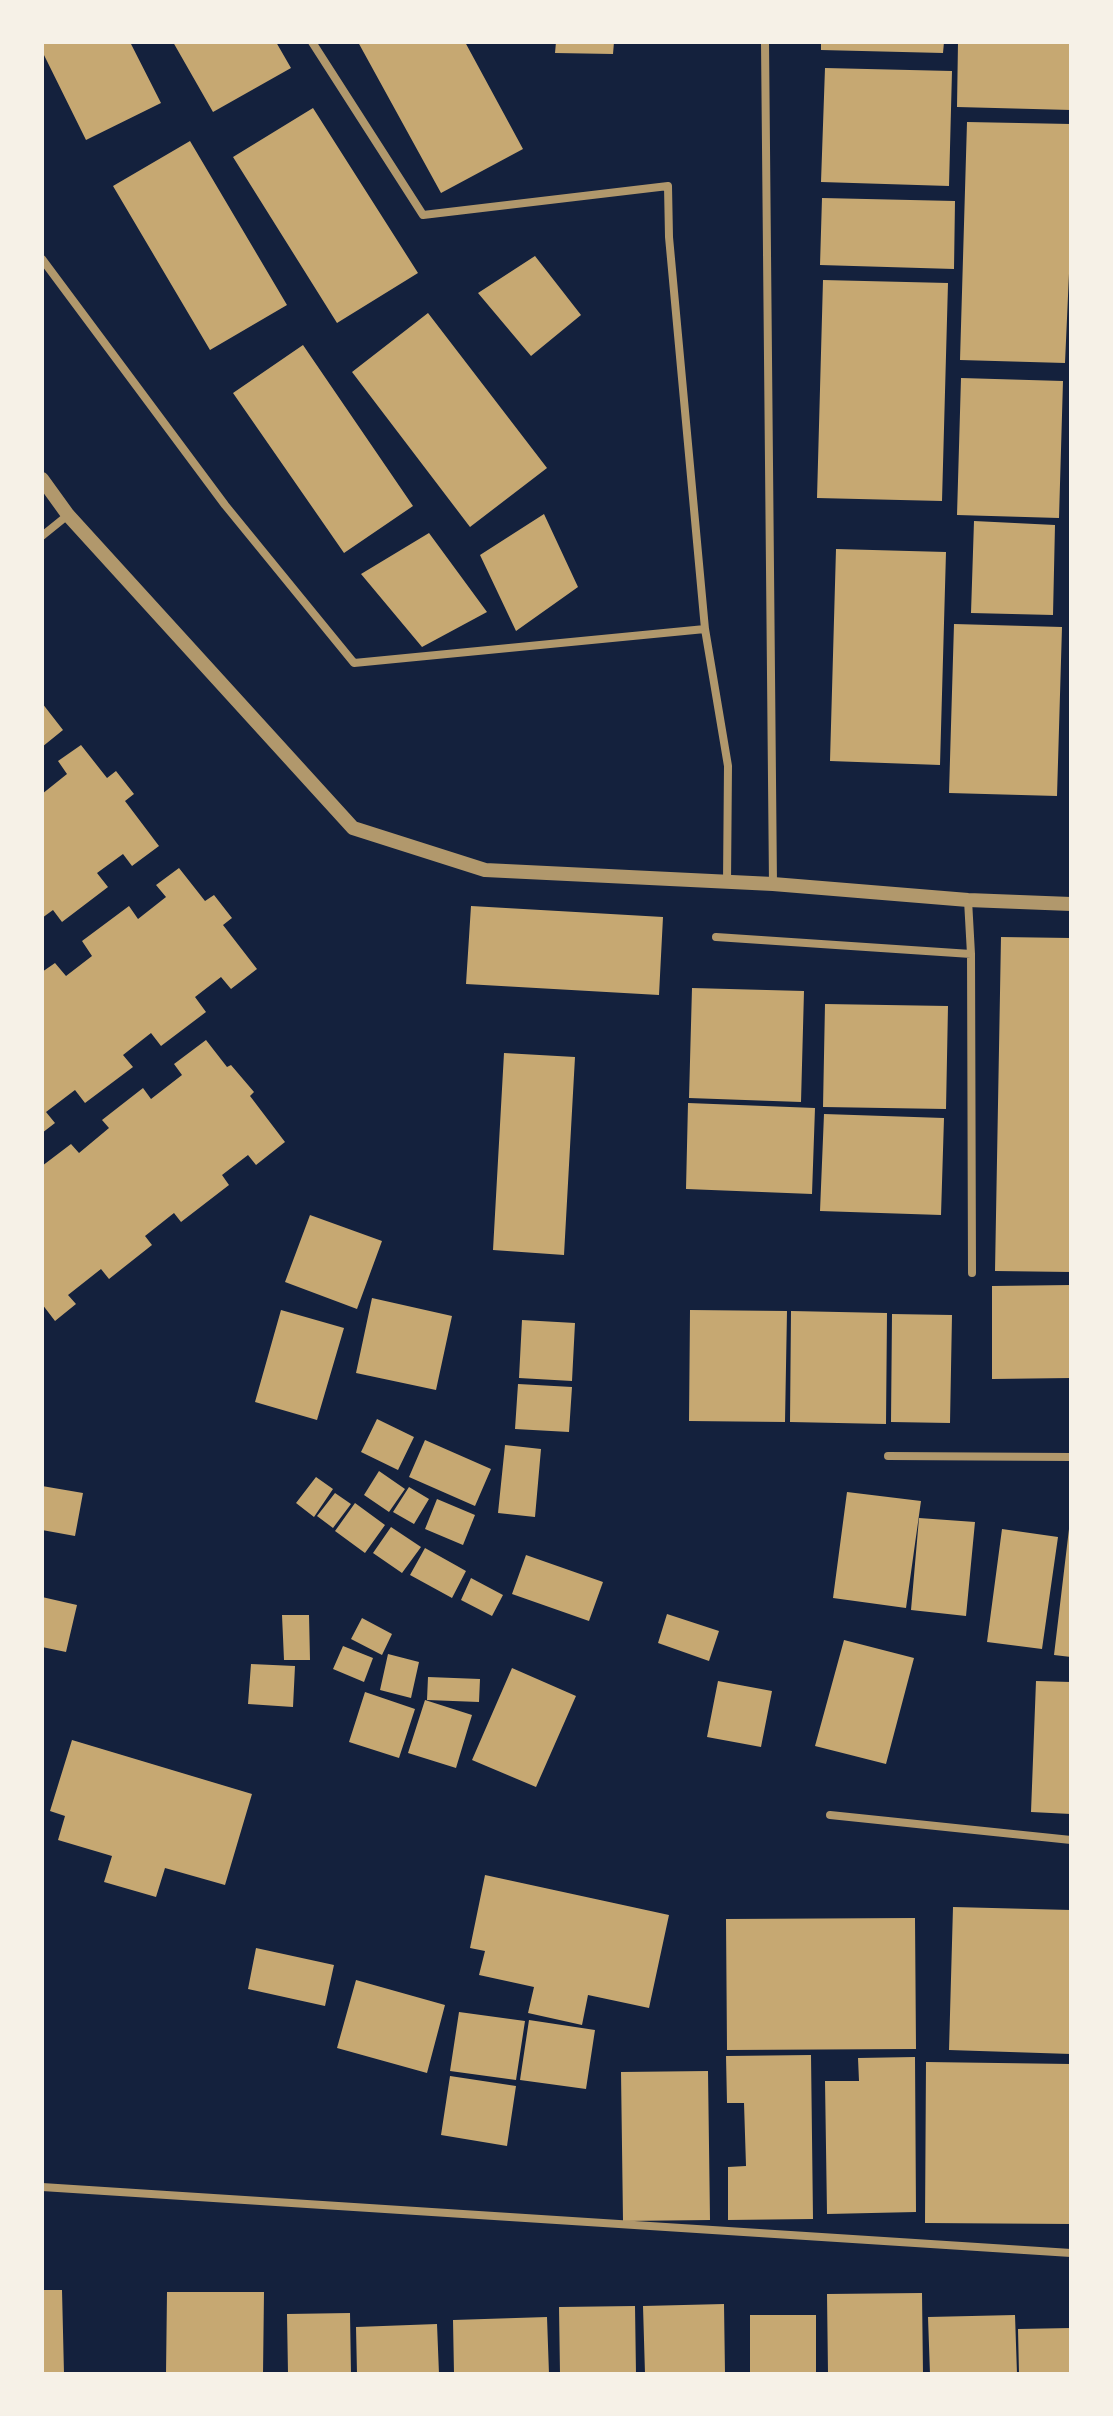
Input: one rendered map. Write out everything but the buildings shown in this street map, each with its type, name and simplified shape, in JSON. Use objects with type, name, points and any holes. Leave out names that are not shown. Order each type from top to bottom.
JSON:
[{"type":"street","points":[[312,42],[423,215],[668,186],[669,237],[705,629],[728,766],[727,882]]},
{"type":"street","points":[[765,42],[773,884]]},
{"type":"street","points":[[42,259],[225,505],[354,663],[705,629]]},
{"type":"street","points":[[42,479],[68,515],[353,828],[485,870],[773,884],[968,900],[1071,904]]},
{"type":"street","points":[[42,536],[68,515]]},
{"type":"street","points":[[968,900],[971,954],[972,1273]]},
{"type":"street","points":[[716,937],[971,954]]},
{"type":"street","points":[[888,1456],[1071,1457]]},
{"type":"street","points":[[830,1815],[1071,1840]]},
{"type":"street","points":[[42,2187],[1071,2253]]}]
